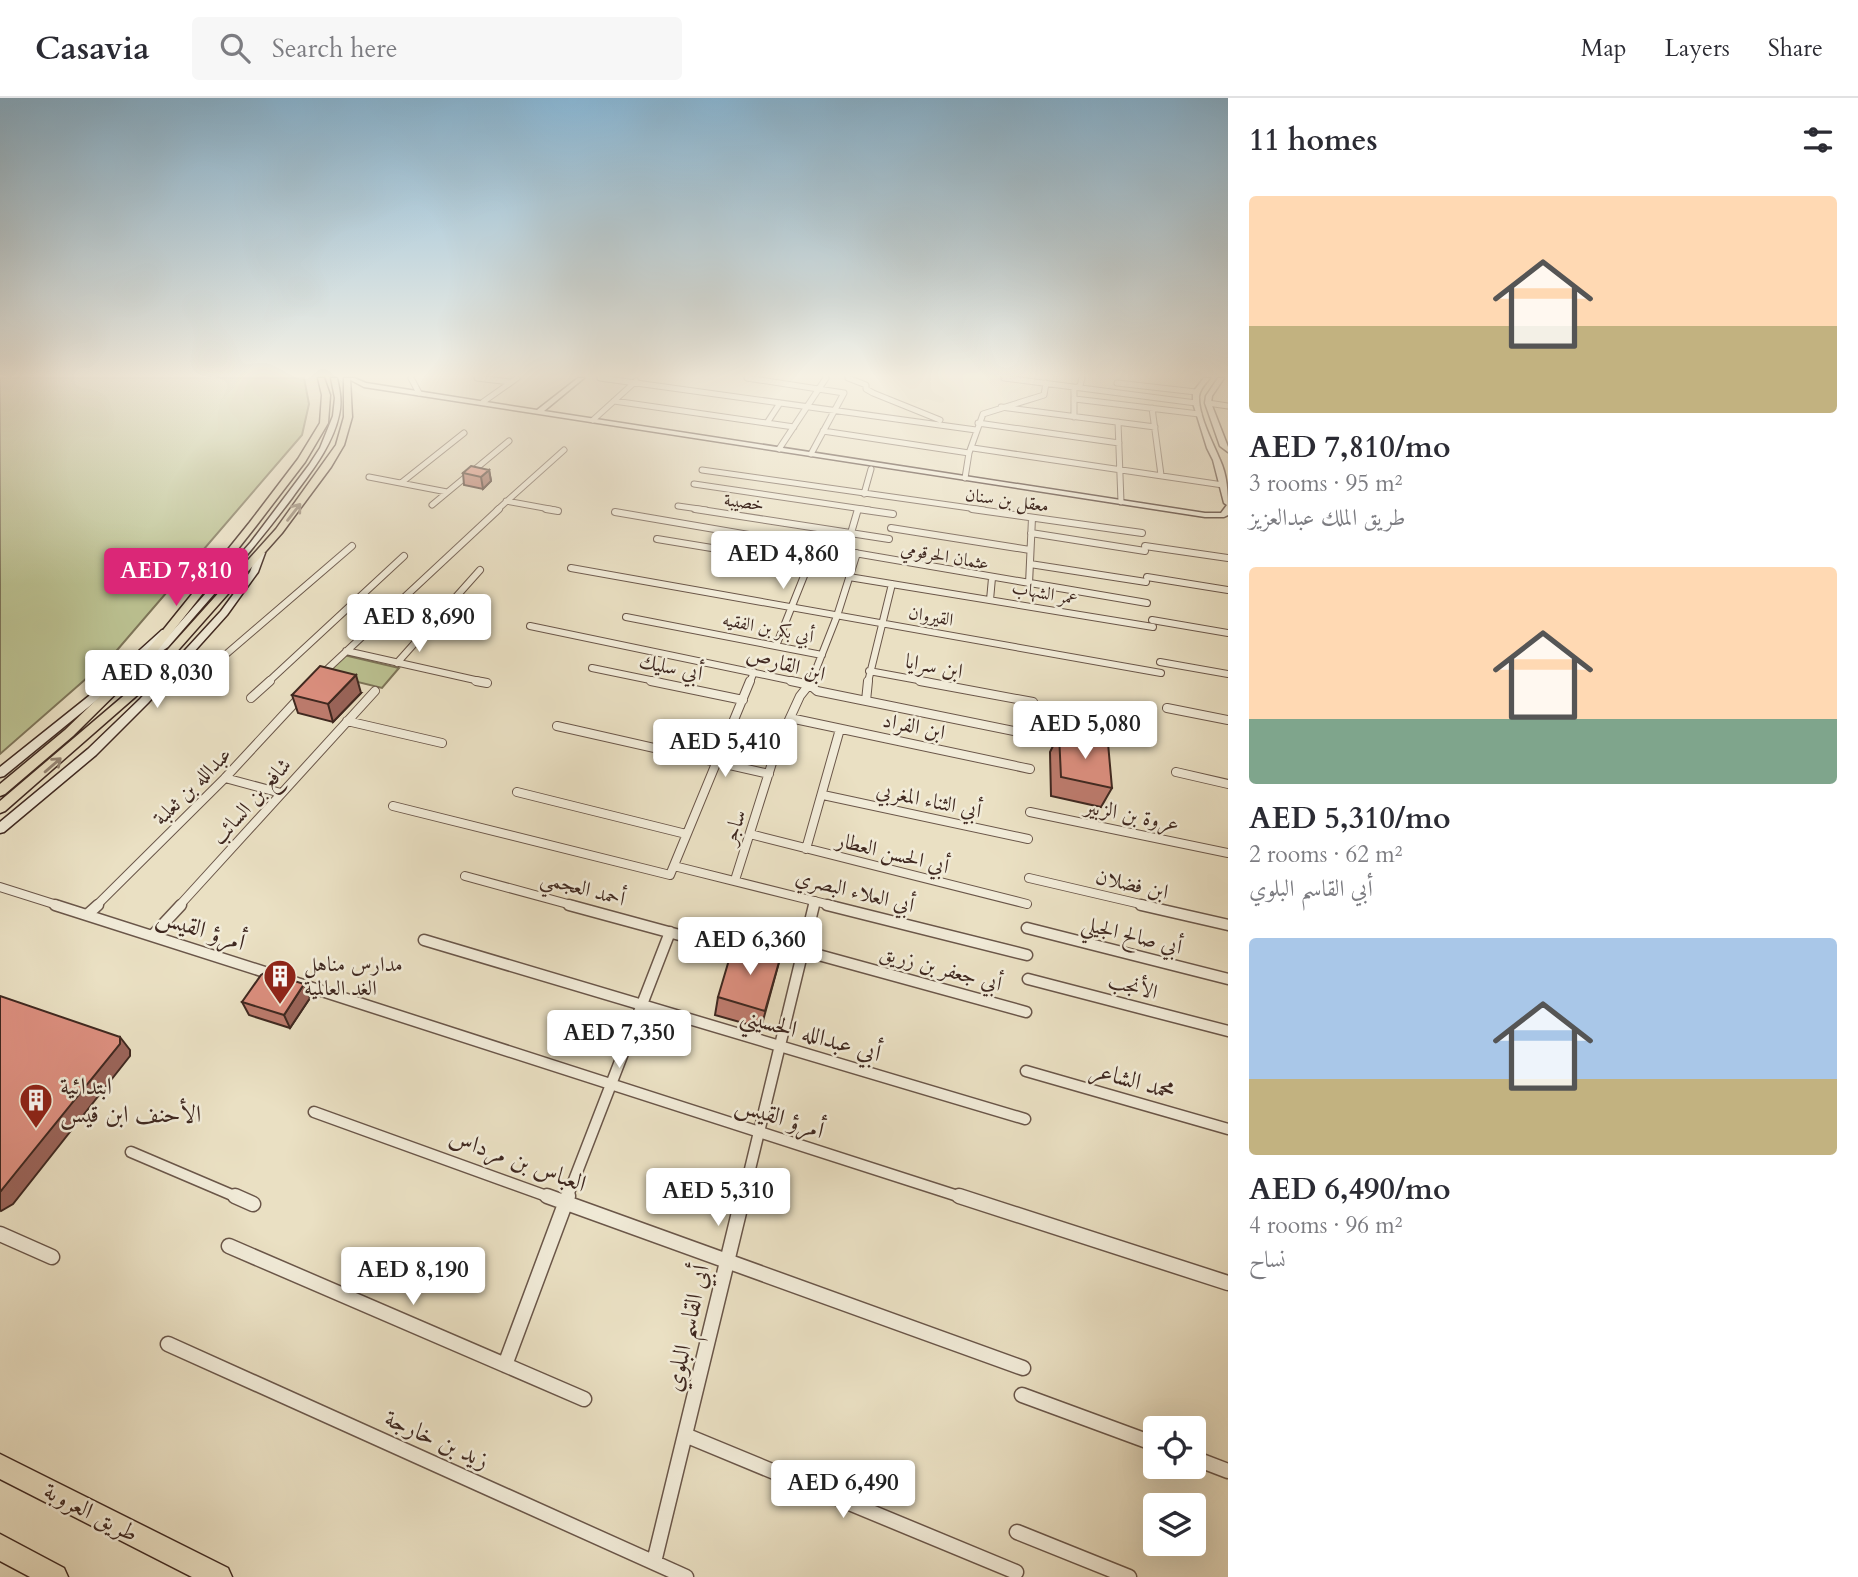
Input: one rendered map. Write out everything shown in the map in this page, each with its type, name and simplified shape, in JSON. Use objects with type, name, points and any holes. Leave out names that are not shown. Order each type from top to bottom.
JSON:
[{"type":"main road","points":[[0,791],[69,733],[147,657],[253,524],[310,447]]},
{"type":"main road","points":[[0,808],[129,697],[199,623],[261,554],[302,502],[339,447]]},
{"type":"main road","points":[[1217,460],[1228,456]]},
{"type":"main road","points":[[199,623],[222,580]]},
{"type":"main road","name":"طريق العروبة","points":[[0,1466],[219,1577]]},
{"type":"main road","points":[[0,1547],[45,1575]]},
{"type":"street","points":[[147,657],[165,645],[254,544],[323,447]]},
{"type":"street","points":[[401,483],[446,447]]},
{"type":"street","points":[[432,505],[503,447]]},
{"type":"street","points":[[741,447],[1228,524]]},
{"type":"street","points":[[766,447],[1205,515],[1224,515],[1228,505],[1217,460],[1210,447]]},
{"type":"street","points":[[811,454],[815,447]]},
{"type":"street","points":[[942,447],[1223,485]]},
{"type":"street","points":[[965,478],[972,447]]},
{"type":"street","points":[[1119,447],[1121,502]]},
{"type":"street","points":[[1158,447],[1161,475]]},
{"type":"street","points":[[317,679],[564,450]]},
{"type":"street","points":[[864,494],[872,469]]},
{"type":"street","name":"معقل بن سنان","points":[[702,470],[1142,533]]},
{"type":"street","points":[[369,477],[447,492]]},
{"type":"street","points":[[694,484],[893,514]]},
{"type":"street","points":[[506,501],[558,511]]},
{"type":"street","name":"خصيبة","points":[[678,506],[889,539]]},
{"type":"street","points":[[851,533],[858,509]]},
{"type":"street","name":"عثمان الحرقومي","points":[[615,512],[1147,603]]},
{"type":"street","points":[[1029,583],[1032,518]]},
{"type":"street","points":[[891,528],[1030,550]]},
{"type":"street","points":[[1031,533],[1228,558]]},
{"type":"street","points":[[657,539],[808,564]]},
{"type":"street","points":[[224,656],[352,546]]},
{"type":"street","points":[[776,646],[816,546]]},
{"type":"street","name":"ساجر","points":[[735,880],[769,774],[802,690],[810,685],[837,616],[857,553]]},
{"type":"street","points":[[0,829],[92,752],[152,693],[225,613],[254,572],[261,554]]},
{"type":"street","points":[[251,698],[404,555]]},
{"type":"street","points":[[1030,564],[1228,590]]},
{"type":"street","name":"القيروان","points":[[571,568],[1161,673]]},
{"type":"street","points":[[397,663],[480,570]]},
{"type":"street","name":"عمر الشهاب","points":[[849,577],[990,600],[1228,633]]},
{"type":"street","points":[[990,600],[992,578]]},
{"type":"street","points":[[866,701],[869,671],[892,584]]},
{"type":"street","name":"أبي بكر بن الفقيه","points":[[626,617],[821,654]]},
{"type":"street","name":"ابن القارص","points":[[530,626],[754,672],[810,685],[817,691],[1033,735]]},
{"type":"street","points":[[0,773],[93,698],[165,632]]},
{"type":"street","points":[[345,651],[486,683]]},
{"type":"street","points":[[1160,662],[1228,674]]},
{"type":"street","name":"أبي سليك","points":[[592,668],[743,700]]},
{"type":"street","name":"ابن سرايا","points":[[869,671],[1033,702]]},
{"type":"street","points":[[672,871],[754,672]]},
{"type":"street","name":"عبدالله بن ثعلبة","points":[[88,914],[225,778],[308,689]]},
{"type":"street","name":"شافع بن السائب","points":[[153,935],[375,691]]},
{"type":"street","points":[[1167,708],[1228,720]]},
{"type":"street","name":"ابن الفراد","points":[[790,718],[1030,769]]},
{"type":"street","points":[[348,721],[442,743]]},
{"type":"street","points":[[557,726],[769,774]]},
{"type":"street","points":[[806,849],[840,729]]},
{"type":"street","points":[[1176,772],[1228,784]]},
{"type":"street","points":[[225,778],[281,793]]},
{"type":"street","points":[[517,792],[686,834]]},
{"type":"street","name":"أبي الثناء المغربي","points":[[823,794],[1028,839]]},
{"type":"street","name":"أبي العلاء البصري","points":[[393,806],[672,871],[735,880],[1027,955]]},
{"type":"street","name":"عروة بن الزبير","points":[[1030,812],[1228,853]]},
{"type":"street","name":"أبي الحسن العطار","points":[[750,834],[1027,904]]},
{"type":"street","name":"أحمد العجمي","points":[[465,876],[731,949]]},
{"type":"street","name":"ابن فضلان","points":[[1029,878],[1228,925]]},
{"type":"street","name":"أمرؤ القيس","points":[[0,887],[1228,1283]]},
{"type":"street","name":"أبي القاسم البلوي","points":[[654,1562],[815,901]]},
{"type":"street","name":"أبي صالح الجيلي","points":[[1027,928],[1228,979]]},
{"type":"street","points":[[505,1365],[670,932]]},
{"type":"street","name":"أبي عبدالله الحسيني","points":[[424,940],[1025,1119]]},
{"type":"street","name":"أبي جعفر بن زريق","points":[[804,951],[1026,1012]]},
{"type":"street","name":"الأنجب","points":[[1028,979],[1228,1031]]},
{"type":"street","name":"محمد الشاعر","points":[[1026,1071],[1228,1129]]},
{"type":"street","name":"العباس بن مرداس","points":[[314,1111],[1023,1368]]},
{"type":"street","points":[[131,1152],[253,1204]]},
{"type":"street","points":[[0,1234],[52,1257]]},
{"type":"street","points":[[229,1246],[583,1399]]},
{"type":"street","name":"زيد بن خارجة","points":[[168,1344],[686,1577]]},
{"type":"street","points":[[1022,1395],[1143,1440]]},
{"type":"street","points":[[685,1435],[1016,1572]]},
{"type":"street","points":[[1206,1463],[1228,1471]]},
{"type":"street","points":[[1017,1532],[1129,1577]]},
{"type":"green space","points":[[0,447],[292,447],[112,656],[0,754]]},
{"type":"green space","points":[[344,655],[399,668],[382,688],[325,674]]},
{"type":"building","points":[[471,466],[489,470],[481,477],[463,473]]},
{"type":"building","points":[[320,666],[356,675],[328,704],[292,695]]},
{"type":"building","points":[[1059,734],[1108,743],[1112,788],[1061,777]]},
{"type":"building","points":[[734,943],[781,955],[765,1011],[718,997]]},
{"type":"building","points":[[266,972],[304,984],[284,1015],[242,1002]]},
{"type":"building","name":"ابتدائية الأحنف ابن قيس","points":[[0,996],[120,1037],[120,1044],[0,1192]]},
{"type":"place","name":"مدارس مناهل الغد العالمية","points":[[280,1006]]},
{"type":"place","name":"ابتدائية الأحنف ابن قيس","points":[[36,1130]]}]
